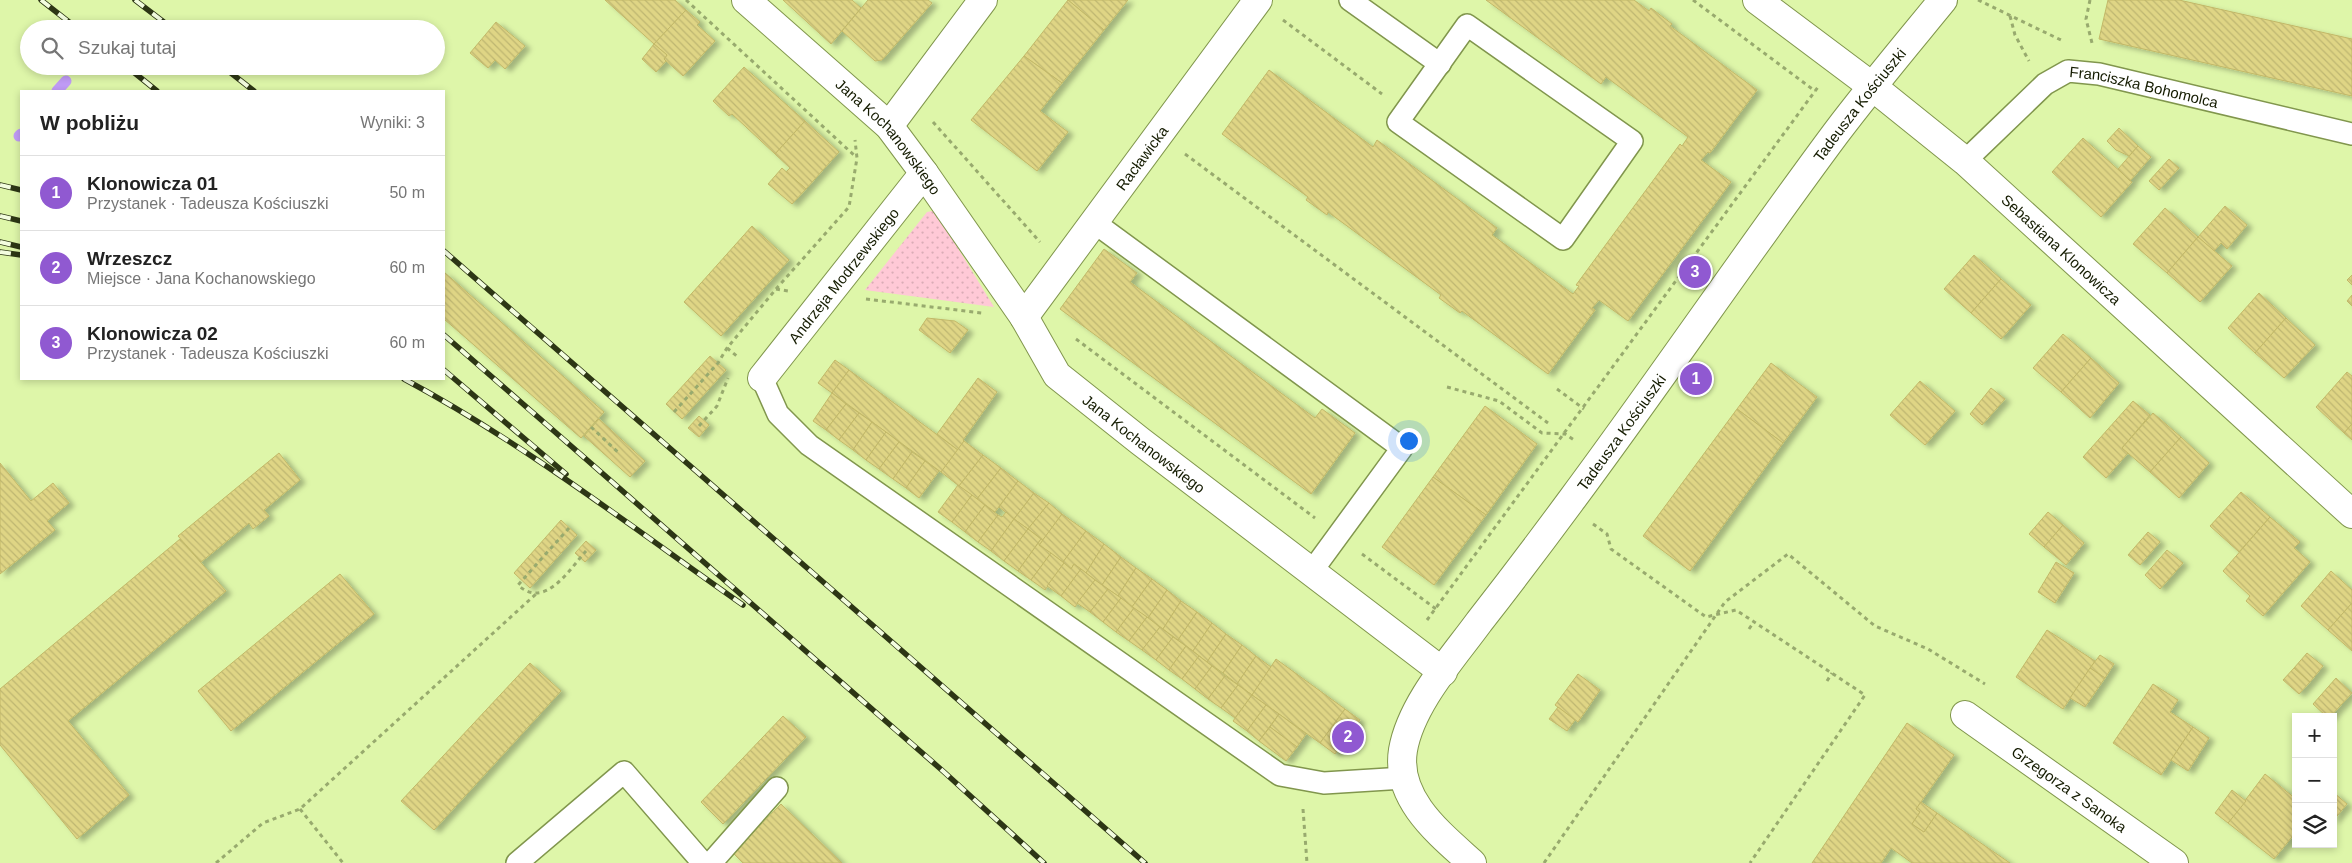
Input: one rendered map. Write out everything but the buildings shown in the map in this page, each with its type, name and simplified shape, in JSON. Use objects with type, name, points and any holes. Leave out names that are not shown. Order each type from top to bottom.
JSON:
[{"type":"street","name":"Jana Kochanowskiego","points":[[746,0],[888,126],[924,173],[1024,317],[1058,375],[1169,463],[1442,672]]},
{"type":"street","points":[[888,126],[983,0]]},
{"type":"street","name":"Sebastiana Klonowicza","points":[[1757,0],[1873,87],[1965,161],[2352,514]]},
{"type":"street","name":"Tadeusza Kościuszki","points":[[1442,672],[1601,460],[1837,131],[1943,0]]},
{"type":"street","name":"Racławicka","points":[[1024,317],[1095,223],[1268,8]]},
{"type":"street","name":"Andrzeja Modrzewskiego","points":[[762,378],[924,173]]},
{"type":"street","points":[[1442,672],[1411,720],[1403,749],[1404,778],[1409,792],[1422,813],[1437,831],[1472,863]]},
{"type":"street","name":"Grzegorza z Sanoka","points":[[1965,715],[2174,863]]},
{"type":"lane","points":[[1350,0],[1440,64]]},
{"type":"lane","points":[[1467,25],[1632,142],[1563,239],[1398,122],[1440,64],[1467,25]]},
{"type":"lane","name":"Franciszka Bohomolca","points":[[1965,161],[2046,84],[2068,71],[2099,74],[2352,134]]},
{"type":"lane","points":[[1095,223],[1402,448],[1312,571]]},
{"type":"lane","points":[[762,378],[778,414],[809,445],[1280,775],[1324,783],[1404,778]]},
{"type":"lane","points":[[517,863],[624,772],[703,863]]},
{"type":"lane","points":[[711,863],[777,788]]},
{"type":"path","points":[[686,0],[856,158]]},
{"type":"path","points":[[1692,0],[1815,91]]},
{"type":"path","points":[[1978,0],[2070,44]]},
{"type":"path","points":[[2090,0],[2086,19],[2094,50]]},
{"type":"path","points":[[1268,8],[1406,112]]},
{"type":"path","points":[[2010,16],[2015,35],[2030,60],[2036,94]]},
{"type":"path","points":[[1408,646],[1584,409],[1838,60]]},
{"type":"path","points":[[674,412],[718,363],[727,348],[849,207],[856,158],[854,126],[861,102]]},
{"type":"path","points":[[927,114],[1039,241],[1058,273]]},
{"type":"path","points":[[1185,154],[1548,423]]},
{"type":"path","points":[[829,295],[1024,317]]},
{"type":"path","points":[[1072,336],[1436,609]]},
{"type":"path","points":[[727,348],[740,360]]},
{"type":"path","points":[[699,426],[717,406],[731,372]]},
{"type":"path","points":[[1447,387],[1499,401],[1542,433],[1565,434]]},
{"type":"path","points":[[1557,389],[1584,409]]},
{"type":"path","points":[[591,427],[620,454]]},
{"type":"path","points":[[1588,520],[1607,534],[1611,549],[1706,617],[1736,610],[1865,695],[1750,863]]},
{"type":"path","points":[[569,528],[518,585],[523,590],[536,594],[545,593],[552,589],[586,551]]},
{"type":"path","points":[[1544,863],[1725,602],[1788,554],[1875,626],[1928,649],[1984,684]]},
{"type":"path","points":[[216,863],[263,823],[300,809],[536,594]]},
{"type":"path","points":[[1749,629],[1754,622]]},
{"type":"path","points":[[1827,681],[1832,673]]},
{"type":"path","points":[[300,809],[343,863]]},
{"type":"path","points":[[1306,836],[1308,863]]},
{"type":"shaded area","points":[[932,211],[937,214],[994,307],[865,290],[927,212]]},
{"type":"waterway","points":[[58,90],[66,81]]},
{"type":"railway","points":[[41,0],[67,20]]},
{"type":"railway","points":[[135,0],[161,20]]},
{"type":"railway","points":[[137,75],[156,90]]},
{"type":"railway","points":[[234,75],[253,90]]},
{"type":"railway","points":[[0,185],[20,190]]},
{"type":"railway","points":[[0,216],[20,221]]},
{"type":"railway","points":[[0,242],[20,247]]},
{"type":"railway","points":[[0,252],[20,255]]},
{"type":"railway","points":[[445,252],[1145,863]]},
{"type":"railway","points":[[445,336],[944,772],[1044,863]]},
{"type":"railway","points":[[445,371],[566,474]]},
{"type":"railway","points":[[406,380],[491,430],[534,458],[743,605]]},
{"type":"place","name":"Klonowicza 02","points":[[1695,272]]},
{"type":"place","name":"Klonowicza 01","points":[[1696,379]]},
{"type":"place","name":"Wrzeszcz","points":[[1348,737]]}]
